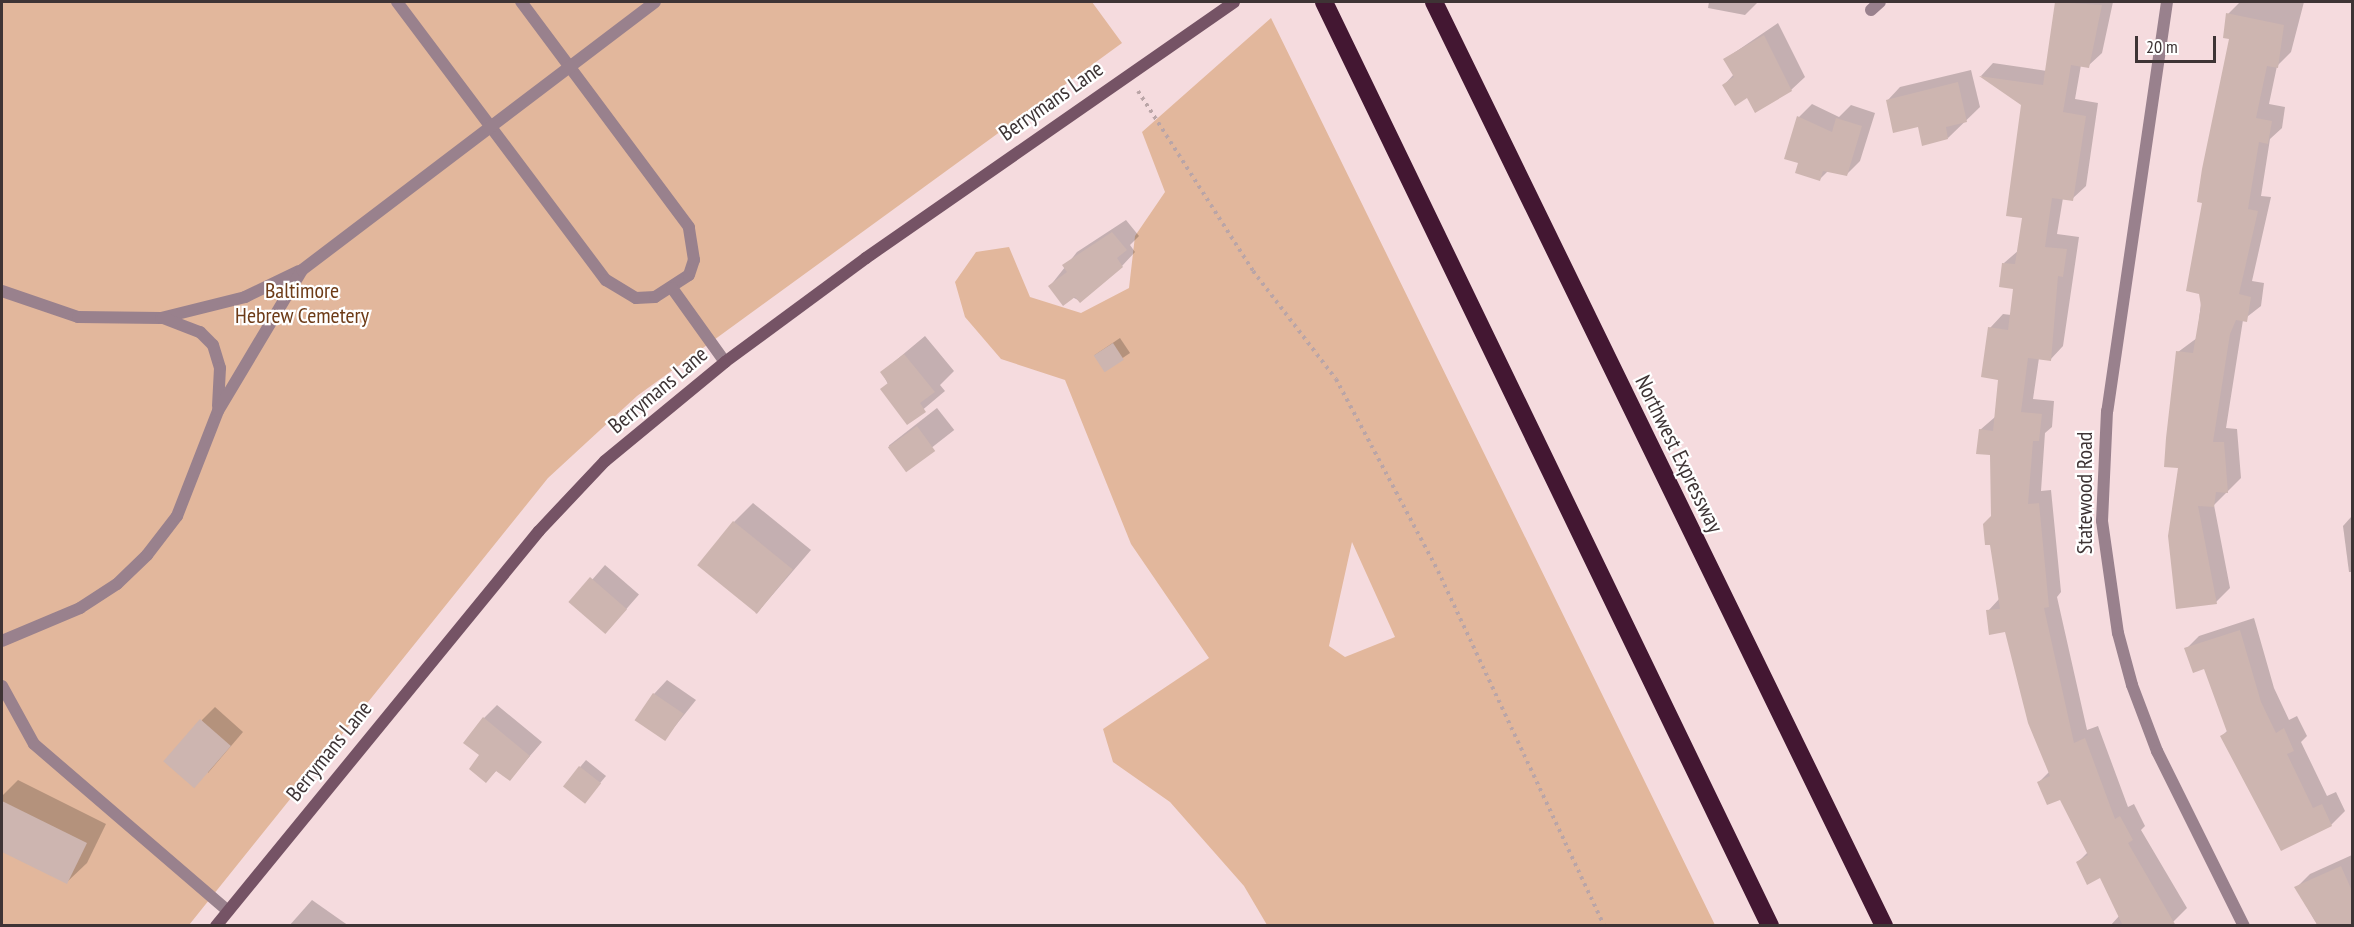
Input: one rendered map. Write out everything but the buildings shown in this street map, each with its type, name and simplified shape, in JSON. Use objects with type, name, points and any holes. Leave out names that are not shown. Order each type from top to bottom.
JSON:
[{"type":"highway","points":[[1324,2],[1770,926]]},
{"type":"highway","name":"Northwest Expressway","points":[[1434,2],[1884,926]]},
{"type":"street","points":[[397,2],[488,126],[618,292],[645,297],[672,288],[689,275],[694,260],[689,227],[521,2]]},
{"type":"street","points":[[2,291],[78,317],[161,318],[245,297],[302,270],[488,126],[655,2]]},
{"type":"street","name":"Berrymans Lane","points":[[216,926],[539,531],[606,461],[725,362],[1123,76],[1234,2]]},
{"type":"street","name":"Statewood Road","points":[[2167,2],[2107,411],[2102,521],[2115,622],[2132,685],[2157,751],[2244,926]]},
{"type":"street","points":[[2,641],[80,608],[117,584],[147,555],[177,516],[218,411],[302,270]]},
{"type":"street","points":[[672,288],[725,362]]},
{"type":"street","points":[[161,318],[200,332],[213,345],[220,368],[218,411]]},
{"type":"street","points":[[2,686],[34,744],[228,911]]},
{"type":"path","points":[[1123,76],[1146,99],[1253,271],[1336,379],[1438,571],[1604,926]]},
{"type":"green space","name":"Baltimore Hebrew Cemetery","points":[[2,2],[1092,2],[1122,43],[637,396],[548,478],[189,925],[2,926]]},
{"type":"green space","points":[[1271,18],[1715,925],[1267,925],[1244,886],[1170,802],[1113,762],[1103,729],[1209,658],[1131,544],[1065,380],[1001,359],[965,317],[955,282],[976,252],[1009,247],[1030,297],[1081,313],[1129,288],[1135,236],[1165,192],[1142,132]],"holes":[[[1352,542],[1395,637],[1345,657],[1329,646]]]}]
